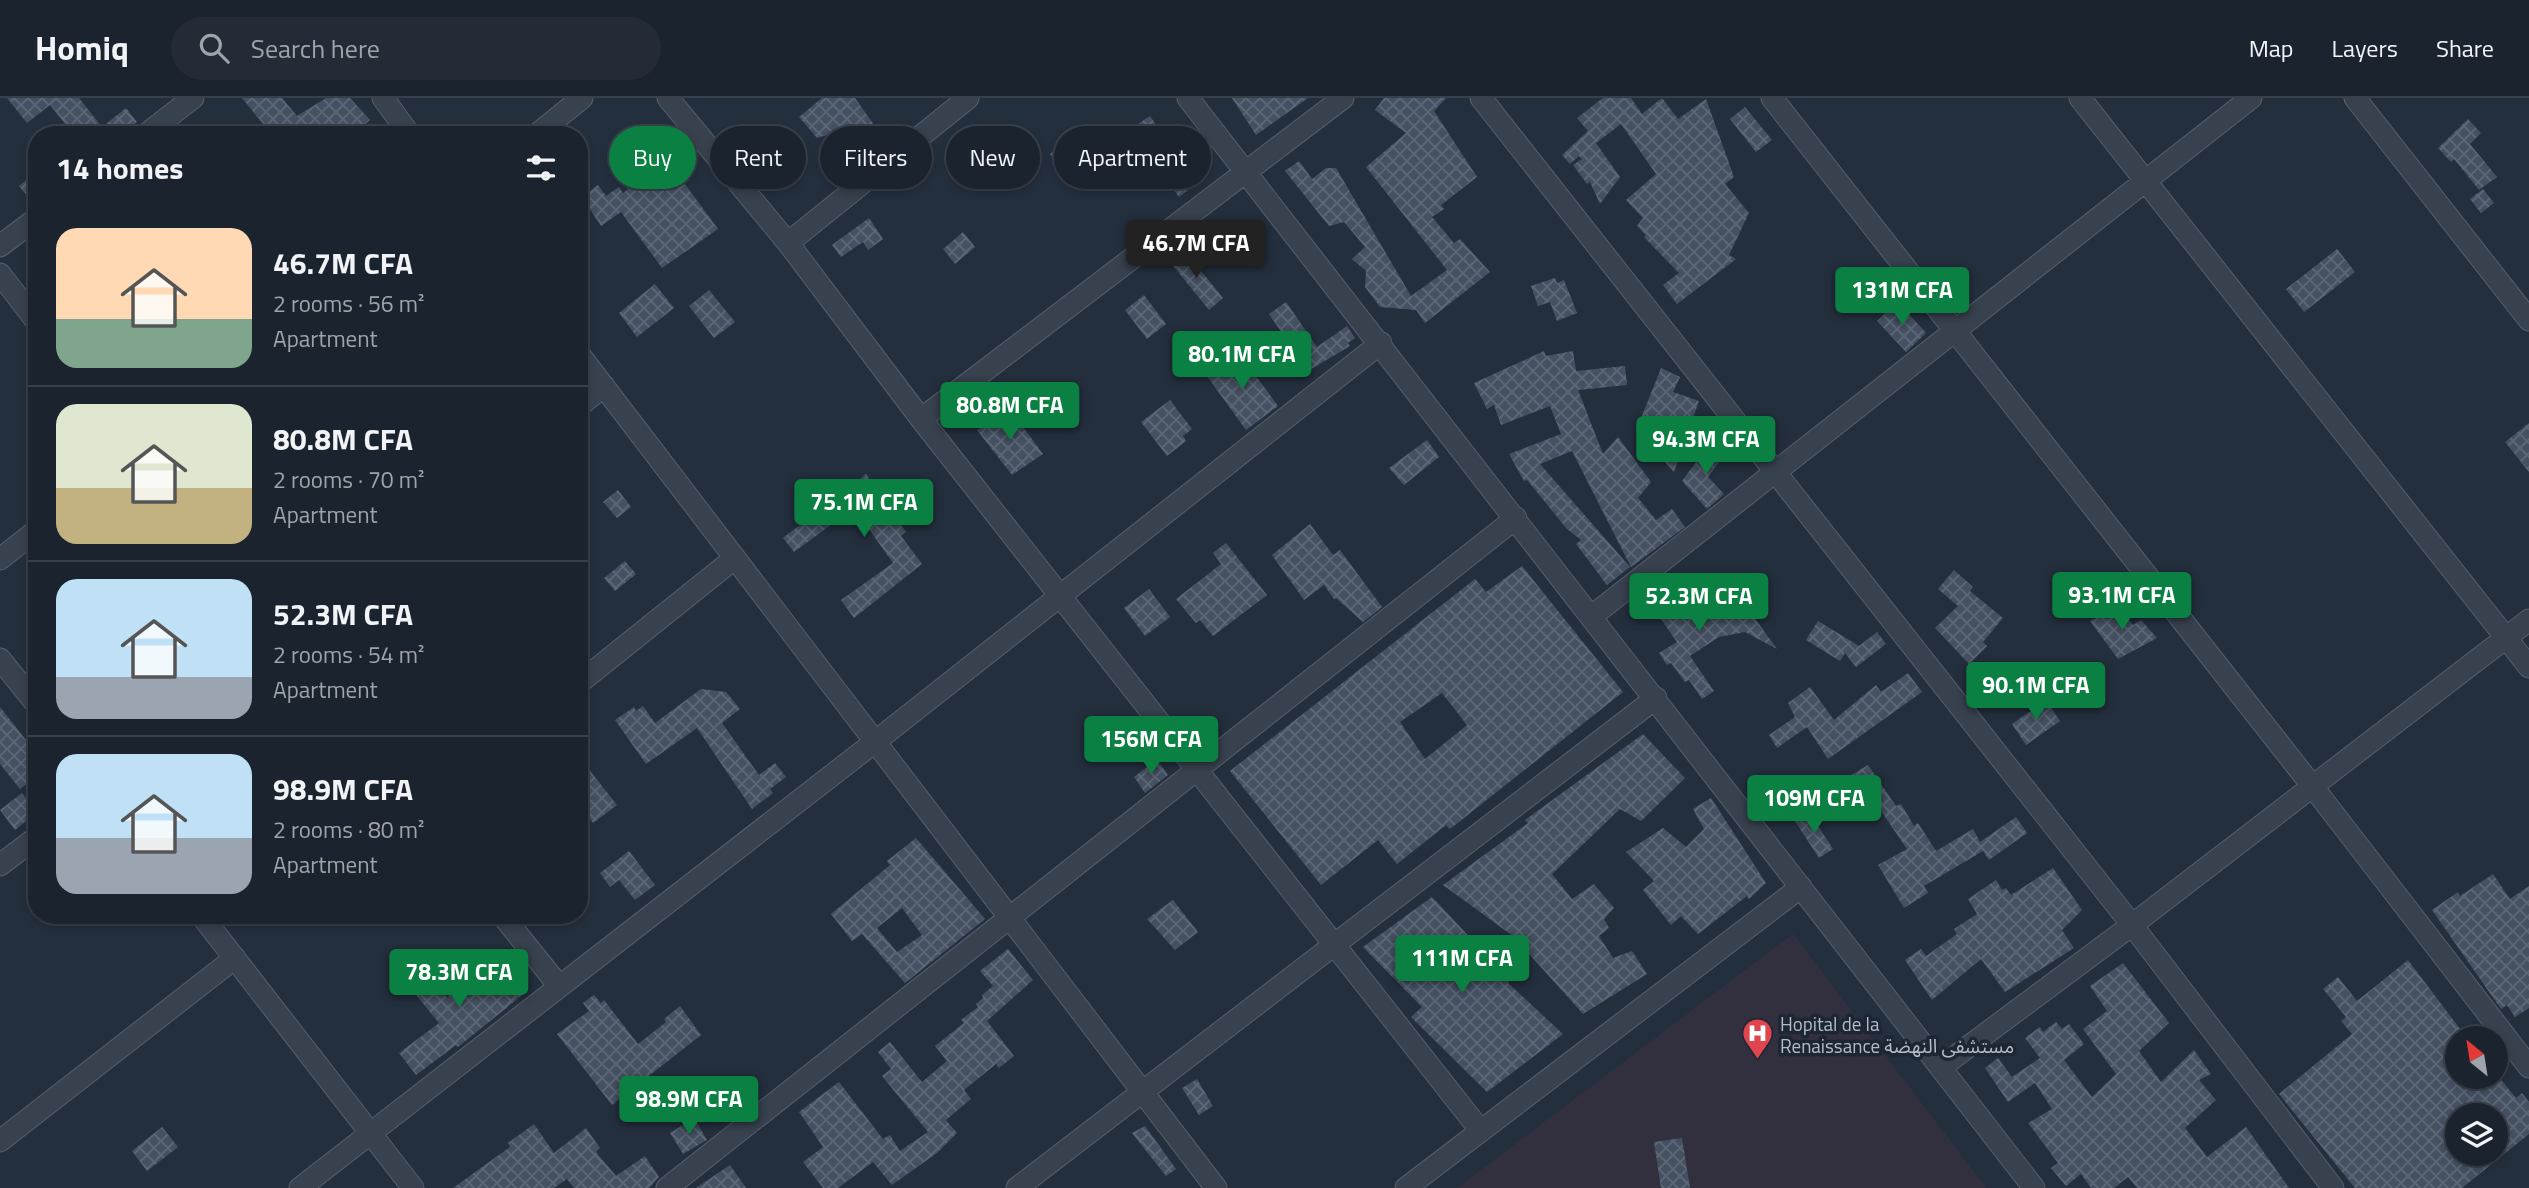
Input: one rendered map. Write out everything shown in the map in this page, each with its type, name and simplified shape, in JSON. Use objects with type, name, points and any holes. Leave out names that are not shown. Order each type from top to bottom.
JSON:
[{"type":"street","points":[[157,126],[193,98]]},
{"type":"street","points":[[383,98],[403,126]]},
{"type":"street","points":[[547,126],[582,98]]},
{"type":"street","points":[[668,98],[788,243],[921,419],[1480,1130]]},
{"type":"street","points":[[788,243],[968,98]]},
{"type":"street","points":[[1188,98],[1381,343],[2034,1188]]},
{"type":"street","points":[[921,419],[1343,98]]},
{"type":"street","points":[[1481,98],[2132,925],[2333,1188]]},
{"type":"street","points":[[1772,98],[1956,330],[2529,1067]]},
{"type":"street","points":[[2080,98],[2529,667]]},
{"type":"street","points":[[1592,617],[2251,98]]},
{"type":"street","points":[[2356,98],[2529,320]]},
{"type":"street","points":[[0,246],[28,225]]},
{"type":"street","points":[[0,274],[28,310]]},
{"type":"street","points":[[300,1188],[1062,596],[1381,343]]},
{"type":"street","points":[[588,366],[1216,1188]]},
{"type":"street","points":[[588,399],[604,386]]},
{"type":"street","points":[[667,1188],[1516,518]]},
{"type":"street","points":[[0,559],[28,537]]},
{"type":"street","points":[[588,676],[736,558]]},
{"type":"street","points":[[1941,1067],[2132,925],[2529,620]]},
{"type":"street","points":[[0,659],[28,694]]},
{"type":"street","points":[[1017,1188],[1656,698]]},
{"type":"street","points":[[0,865],[28,843]]},
{"type":"street","points":[[1406,1188],[1801,887]]},
{"type":"street","points":[[208,924],[413,1188]]},
{"type":"street","points":[[509,924],[559,986]]},
{"type":"street","points":[[0,1141],[235,958]]},
{"type":"shaded area","name":"Hopital de la Renaissance مستشفى النهضة","points":[[1793,934],[1986,1188],[1457,1188]]},
{"type":"building","points":[[7,98],[79,98],[101,126],[67,126],[50,105],[27,123]]},
{"type":"building","points":[[242,98],[282,98],[297,116],[326,98],[350,98],[370,120],[363,126],[265,126]]},
{"type":"building","points":[[822,98],[855,98],[875,126],[820,126],[820,137],[817,138],[799,117]]},
{"type":"building","points":[[1232,98],[1308,98],[1256,135]]},
{"type":"building","points":[[1384,98],[1446,98],[1434,111],[1477,177],[1441,205],[1444,209],[1432,217],[1454,243],[1460,239],[1490,272],[1425,323],[1416,310],[1380,307],[1365,287],[1366,271],[1352,259],[1365,247],[1344,222],[1329,226],[1285,171],[1299,161],[1312,179],[1326,168],[1336,168],[1411,296],[1447,270],[1366,167],[1406,133],[1375,110]]},
{"type":"building","points":[[1603,98],[1631,98],[1642,114],[1662,98],[1678,119],[1706,99],[1734,177],[1725,184],[1749,213],[1729,255],[1736,259],[1677,304],[1663,285],[1679,273],[1644,237],[1646,235],[1637,226],[1643,218],[1626,200],[1656,174],[1621,124],[1596,143],[1620,177],[1600,204],[1590,182],[1587,184],[1573,165],[1582,159],[1579,156],[1570,164],[1562,155],[1588,131],[1577,118]]},
{"type":"building","points":[[1745,107],[1772,140],[1756,152],[1730,119]]},
{"type":"building","points":[[126,108],[137,122],[132,126],[103,126]]},
{"type":"building","points":[[1150,116],[1157,126],[1135,126]]},
{"type":"building","points":[[2468,119],[2481,133],[2470,144],[2497,177],[2479,190],[2454,159],[2451,162],[2438,148]]},
{"type":"building","points":[[28,178],[28,197],[19,186]]},
{"type":"building","points":[[598,185],[606,196],[620,189],[623,193],[628,189],[689,189],[718,229],[662,268],[621,212],[601,226],[588,206],[588,192]]},
{"type":"building","points":[[1173,189],[1189,189],[1179,197]]},
{"type":"building","points":[[2483,189],[2494,203],[2481,213],[2470,199]]},
{"type":"building","points":[[869,218],[883,239],[868,250],[863,242],[841,257],[832,245]]},
{"type":"building","points":[[963,232],[975,247],[955,264],[943,249]]},
{"type":"building","points":[[2337,249],[2355,272],[2304,312],[2286,289]]},
{"type":"building","points":[[1184,250],[1223,298],[1209,310],[1170,262]]},
{"type":"building","points":[[1555,278],[1557,283],[1564,280],[1577,313],[1557,321],[1550,302],[1538,306],[1531,286]]},
{"type":"building","points":[[655,284],[674,308],[637,337],[619,313]]},
{"type":"building","points":[[709,290],[735,322],[714,338],[689,306]]},
{"type":"building","points":[[1144,295],[1166,324],[1147,339],[1125,310]]},
{"type":"building","points":[[1286,302],[1317,347],[1347,326],[1355,338],[1348,343],[1350,346],[1308,371],[1269,314]]},
{"type":"building","points":[[1898,302],[1926,333],[1906,352],[1877,321]]},
{"type":"building","points":[[1544,351],[1546,356],[1573,351],[1576,371],[1625,366],[1627,385],[1578,390],[1603,454],[1618,437],[1651,482],[1638,498],[1656,520],[1672,509],[1685,527],[1631,567],[1572,451],[1540,464],[1630,567],[1607,585],[1576,544],[1581,540],[1567,529],[1527,480],[1524,481],[1509,454],[1561,434],[1550,406],[1501,425],[1494,405],[1487,409],[1474,383]]},
{"type":"building","points":[[1239,353],[1278,406],[1246,430],[1204,372],[1217,363],[1220,367]]},
{"type":"building","points":[[1661,368],[1680,377],[1673,392],[1699,401],[1674,472],[1636,431]]},
{"type":"building","points":[[1170,400],[1192,429],[1183,436],[1186,441],[1167,456],[1141,422]]},
{"type":"building","points":[[1009,408],[1043,454],[1012,475],[977,430]]},
{"type":"building","points":[[2529,423],[2529,472],[2505,442]]},
{"type":"building","points":[[1427,440],[1439,457],[1404,485],[1389,468]]},
{"type":"building","points":[[1712,441],[1727,451],[1708,477],[1724,494],[1707,509],[1682,481]]},
{"type":"building","points":[[866,474],[906,532],[901,536],[922,564],[854,618],[841,600],[893,563],[854,508],[794,552],[783,538]]},
{"type":"building","points":[[618,490],[631,507],[617,518],[603,502]]},
{"type":"building","points":[[1310,524],[1333,555],[1340,550],[1382,607],[1363,622],[1334,599],[1324,585],[1304,600],[1272,555]]},
{"type":"building","points":[[1226,543],[1267,595],[1213,636],[1200,620],[1196,623],[1176,599],[1221,564],[1213,553]]},
{"type":"building","points":[[625,561],[636,574],[615,591],[604,578]]},
{"type":"building","points":[[1522,566],[1623,692],[1450,829],[1446,825],[1397,864],[1378,840],[1321,885],[1230,771],[1475,579],[1486,592]],"holes":[[[1442,693],[1467,725],[1425,759],[1400,722]]]},
{"type":"building","points":[[1954,570],[1973,587],[1970,591],[2003,618],[1983,642],[1987,646],[1969,664],[1935,628],[1958,606],[1938,589]]},
{"type":"building","points":[[1688,581],[1709,617],[1748,609],[1777,649],[1745,632],[1719,637],[1690,656],[1714,691],[1702,699],[1689,680],[1685,682],[1671,663],[1667,665],[1659,653],[1677,642],[1654,609]]},
{"type":"building","points":[[1149,589],[1170,617],[1145,636],[1124,608]]},
{"type":"building","points":[[2117,605],[2133,625],[2141,620],[2157,638],[2118,659],[2090,621]]},
{"type":"building","points":[[1818,621],[1859,646],[1877,632],[1886,644],[1856,667],[1845,653],[1840,661],[1806,640]]},
{"type":"building","points":[[1908,673],[1922,692],[1828,759],[1807,727],[1777,748],[1769,735],[1795,717],[1788,703],[1810,687],[1834,720],[1876,685],[1881,692]]},
{"type":"building","points":[[701,689],[726,692],[740,709],[722,723],[759,775],[775,763],[786,777],[770,789],[773,793],[752,809],[697,728],[646,764],[615,720],[634,707],[636,711],[643,706],[655,723]]},
{"type":"building","points":[[2046,700],[2060,721],[2026,745],[2012,724]]},
{"type":"building","points":[[0,707],[28,743],[28,783],[20,789],[0,764]]},
{"type":"building","points":[[1643,734],[1685,778],[1641,821],[1620,809],[1552,874],[1572,899],[1594,884],[1614,908],[1604,919],[1609,928],[1599,936],[1613,958],[1632,951],[1647,974],[1583,1014],[1513,936],[1443,885],[1528,823],[1525,820]]},
{"type":"building","points":[[1157,759],[1168,775],[1145,793],[1134,777]]},
{"type":"building","points":[[1868,765],[1896,806],[1901,804],[1914,826],[1918,823],[1936,851],[1973,829],[1980,842],[2016,817],[2027,833],[1989,860],[1983,851],[1924,886],[1928,893],[1904,908],[1878,865],[1907,849],[1866,789],[1854,797],[1843,780]]},
{"type":"building","points":[[588,768],[617,805],[593,823],[588,816]]},
{"type":"building","points":[[22,793],[28,801],[28,819],[15,830],[0,810]]},
{"type":"building","points":[[1711,798],[1766,883],[1749,899],[1747,896],[1698,934],[1681,916],[1671,925],[1643,890],[1654,881],[1626,852],[1663,828],[1686,847],[1704,829],[1693,809]]},
{"type":"building","points":[[1809,812],[1833,849],[1819,858],[1795,821]]},
{"type":"building","points":[[916,838],[985,919],[905,983],[862,934],[852,941],[831,914],[890,865],[887,861]],"holes":[[[902,908],[922,935],[897,952],[877,928]]]},
{"type":"building","points":[[629,851],[655,885],[635,900],[619,880],[610,887],[600,873]]},
{"type":"building","points":[[2053,868],[2082,910],[2062,930],[2074,948],[2005,992],[1981,959],[1932,1000],[1905,960],[1921,949],[1926,956],[1957,934],[1954,929],[1977,914],[1968,899],[1996,880],[2002,890],[2006,888],[2011,895]]},
{"type":"building","points":[[2493,874],[2510,899],[2529,886],[2529,1008],[2515,1017],[2507,1005],[2501,1009],[2432,910],[2458,892],[2460,896]]},
{"type":"building","points":[[1432,897],[1510,980],[1508,983],[1563,1034],[1487,1092],[1411,1017],[1422,1007],[1363,947]]},
{"type":"building","points":[[1173,900],[1198,932],[1175,950],[1147,919]]},
{"type":"building","points":[[1008,949],[1033,980],[987,1021],[1014,1056],[999,1068],[996,1064],[964,1090],[971,1099],[946,1120],[957,1133],[937,1153],[892,1185],[873,1162],[838,1188],[823,1188],[803,1162],[823,1147],[799,1112],[839,1082],[883,1139],[890,1135],[900,1151],[928,1132],[882,1076],[891,1069],[878,1052],[890,1042],[922,1082],[947,1061],[935,1046],[964,1023],[961,1020],[978,1007],[976,1004],[983,998],[982,995],[993,986],[980,971]]},
{"type":"building","points":[[499,957],[526,992],[458,1047],[456,1045],[416,1075],[399,1053],[439,1023],[403,979],[421,965],[447,997],[473,977],[466,967],[479,958],[485,967]]},
{"type":"building","points":[[2408,960],[2458,1026],[2445,1026],[2445,1089],[2508,1088],[2516,1098],[2522,1093],[2529,1102],[2529,1134],[2508,1151],[2508,1103],[2445,1103],[2445,1166],[2489,1166],[2462,1188],[2355,1188],[2279,1094],[2352,1034],[2341,1021],[2346,1017],[2323,989],[2338,977],[2357,1001]]},
{"type":"building","points":[[2123,963],[2169,1023],[2139,1051],[2161,1082],[2194,1050],[2211,1074],[2199,1080],[2216,1100],[2185,1128],[2207,1157],[2246,1127],[2289,1188],[2137,1188],[2128,1177],[2114,1188],[2091,1188],[2081,1174],[2066,1186],[2051,1168],[2058,1163],[2028,1123],[2052,1109],[2035,1083],[2008,1102],[1985,1068],[1998,1058],[2012,1077],[2040,1058],[2025,1038],[2040,1027],[2043,1032],[2056,1022],[2062,1029],[2069,1024],[2084,1044],[2064,1060],[2092,1097],[2116,1074],[2083,1029],[2107,1011],[2090,986]]},
{"type":"building","points":[[594,995],[601,1003],[604,1000],[638,1044],[666,1022],[664,1019],[680,1006],[701,1035],[612,1105],[557,1034],[589,1011],[583,1003]]},
{"type":"building","points":[[1197,1079],[1213,1106],[1199,1115],[1182,1088]]},
{"type":"building","points":[[694,1118],[707,1140],[683,1154],[670,1133]]},
{"type":"building","points":[[534,1124],[554,1153],[586,1128],[600,1148],[596,1152],[616,1176],[645,1156],[659,1177],[649,1188],[574,1188],[567,1179],[554,1188],[453,1188],[510,1147],[508,1143]]},
{"type":"building","points":[[1145,1126],[1176,1169],[1166,1176],[1132,1133]]},
{"type":"building","points":[[162,1127],[178,1147],[147,1171],[132,1151]]},
{"type":"building","points":[[1682,1138],[1690,1188],[1661,1188],[1654,1142]]},
{"type":"building","points":[[730,1165],[746,1188],[696,1188]]},
{"type":"place","name":"Hopital de la Renaissance مستشفى النهضة","points":[[1757,1061]]}]
